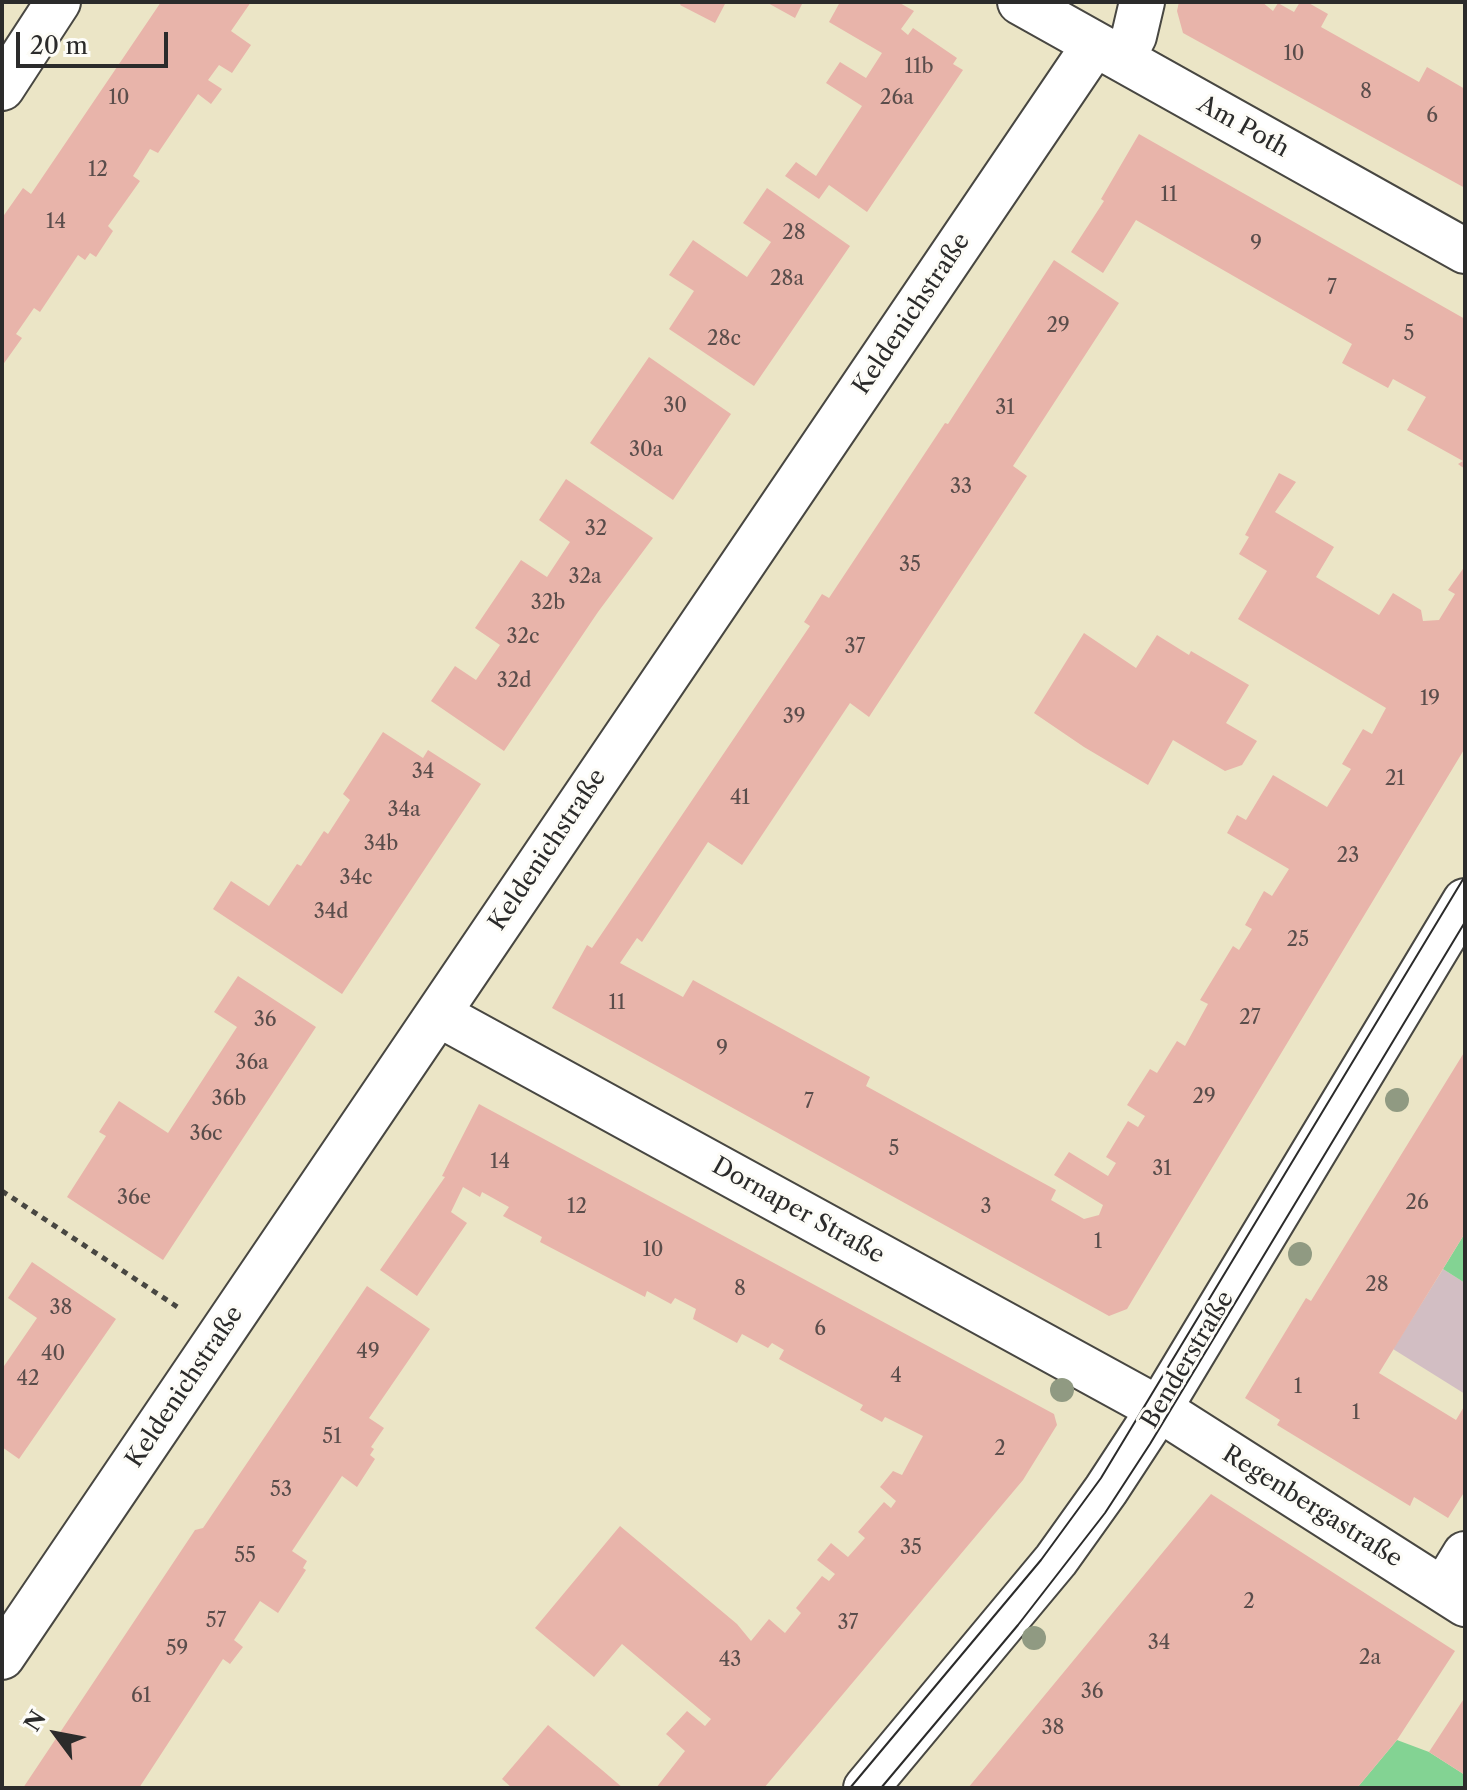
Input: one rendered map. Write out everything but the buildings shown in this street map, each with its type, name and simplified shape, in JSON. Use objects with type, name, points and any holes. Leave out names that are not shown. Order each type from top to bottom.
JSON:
[{"type":"street","points":[[2,88],[58,2]]},
{"type":"street","name":"Am Poth","points":[[1020,2],[1465,251]]},
{"type":"street","name":"Keldenichstraße","points":[[2,1657],[438,1014],[1108,52],[1134,36],[1142,2]]},
{"type":"street","name":"Benderstraße","points":[[866,1788],[1056,1560],[1106,1490],[1159,1409],[1465,901]]},
{"type":"street","name":"Dornaper Straße","points":[[438,1014],[1159,1409]]},
{"type":"street","name":"Regenbergastraße","points":[[1159,1409],[1458,1583]]},
{"type":"path","points":[[2,1191],[220,1336]]},
{"type":"shaded area","points":[[1443,1269],[1465,1283],[1465,1394],[1393,1349]]},
{"type":"green space","points":[[1465,1233],[1465,1283],[1443,1269]]},
{"type":"green space","points":[[1397,1740],[1429,1752],[1465,1775],[1465,1788],[1357,1788]]},
{"type":"tram line","points":[[850,1788],[1041,1560],[1101,1478],[1465,876]]},
{"type":"tram line","points":[[881,1788],[1018,1625],[1105,1513],[1150,1444],[1465,922]]}]
